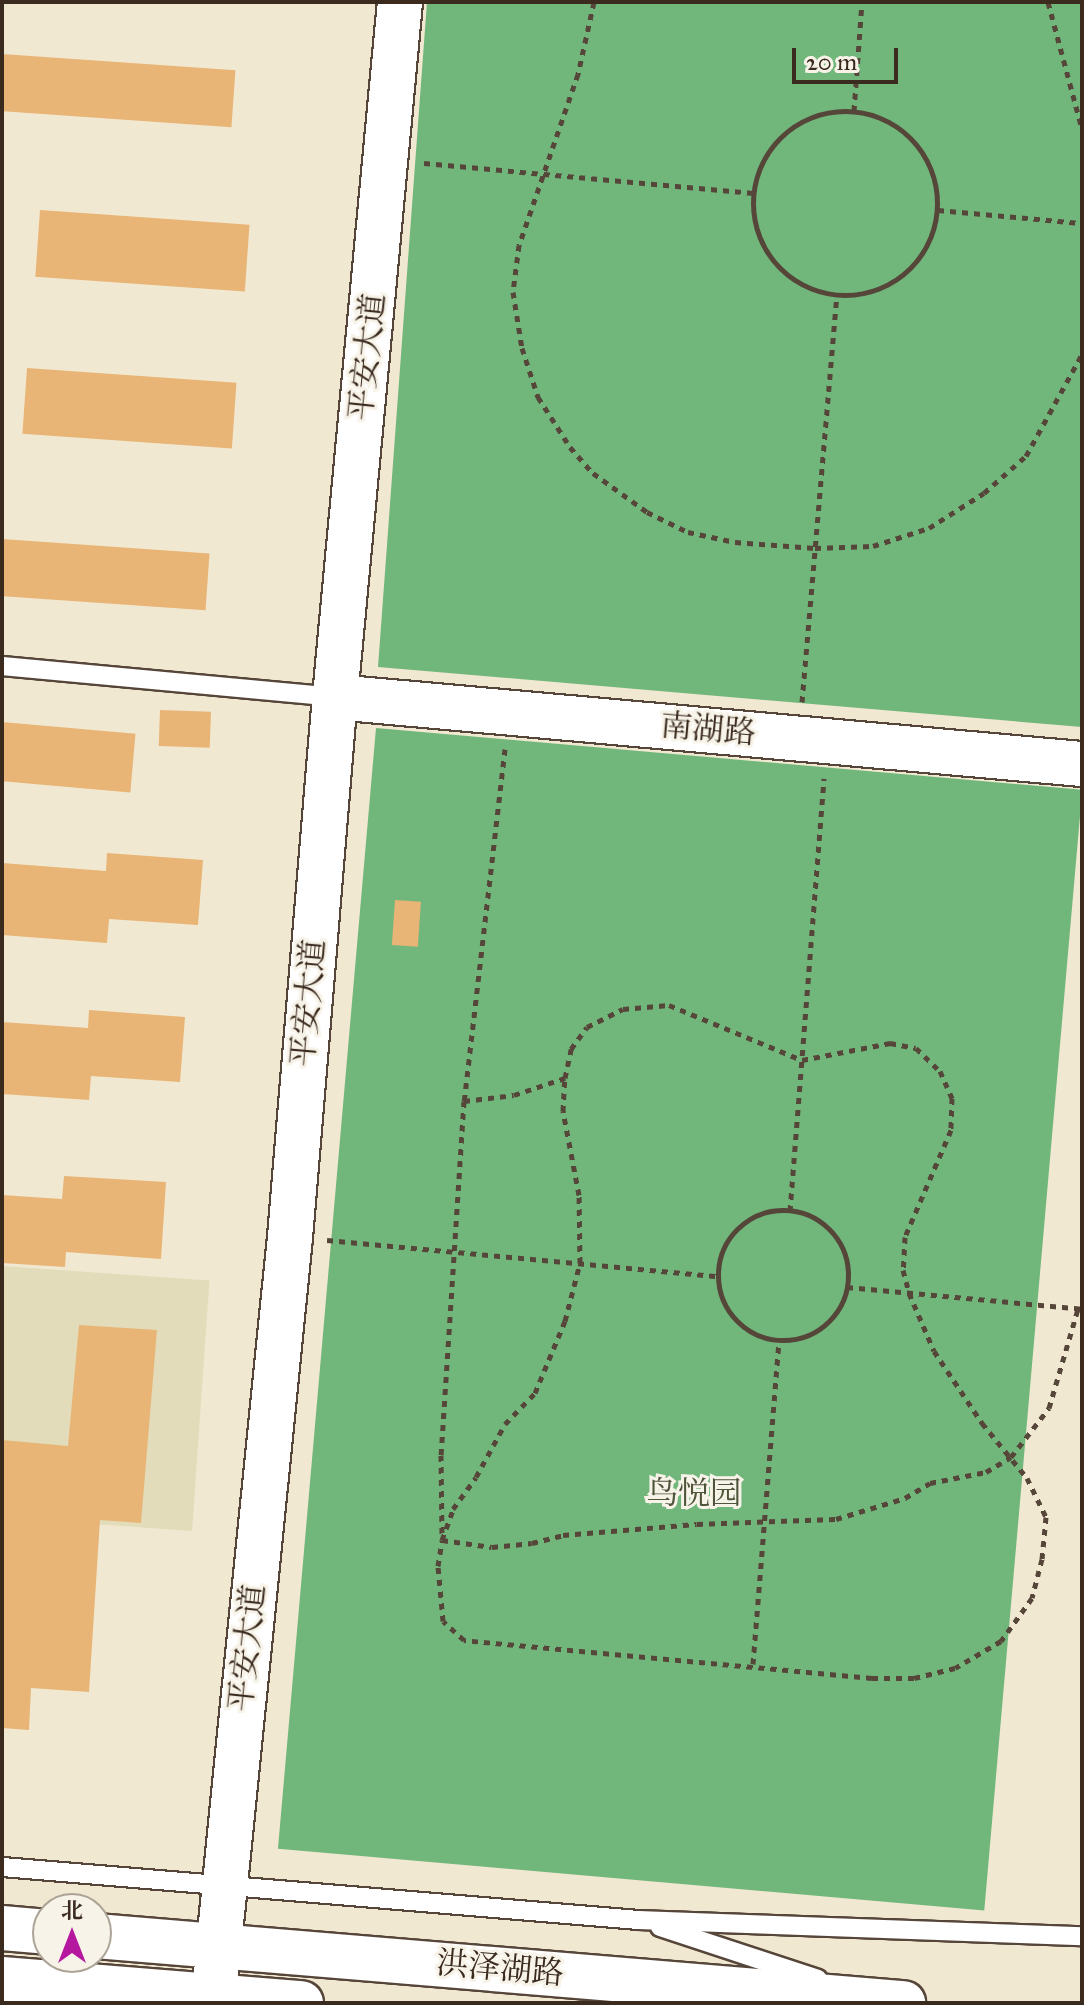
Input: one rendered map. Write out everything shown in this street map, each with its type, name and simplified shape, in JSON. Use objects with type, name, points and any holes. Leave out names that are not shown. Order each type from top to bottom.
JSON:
[{"type":"street","name":"平安大道","points":[[213,1999],[290,1237],[335,697],[400,2]]},
{"type":"street","name":"南湖路","points":[[335,697],[1082,764]]},
{"type":"street","points":[[2,1928],[32,1931]]},
{"type":"street","name":"洪泽湖路","points":[[112,1937],[894,2002]]},
{"type":"street","points":[[2,1979],[213,1999],[301,2003]]},
{"type":"lane","points":[[2,666],[335,697]]},
{"type":"lane","points":[[2,1867],[224,1883],[638,1920],[1082,1936]]},
{"type":"lane","points":[[638,1920],[894,2002]]},
{"type":"path","points":[[594,2],[578,74],[519,245],[513,292],[522,348],[538,397],[570,447],[593,473],[647,512],[688,532],[735,542],[815,548],[873,546],[929,528],[984,493],[1026,456],[1082,354]]},
{"type":"path","points":[[854,111],[862,2]]},
{"type":"path","points":[[1048,2],[1082,129]]},
{"type":"path","points":[[854,111],[879,116],[905,131],[925,155],[937,183],[938,210],[930,242],[912,268],[888,285],[858,295],[837,294],[799,284],[775,264],[759,238],[752,207],[756,177],[769,149],[791,127],[819,113],[854,111]]},
{"type":"path","points":[[387,160],[754,193]]},
{"type":"path","points":[[938,210],[1082,223]]},
{"type":"path","points":[[790,1211],[802,1060],[813,740],[815,548],[837,294]]},
{"type":"path","points":[[442,1540],[453,1509],[476,1477],[505,1424],[535,1393],[565,1321],[580,1263],[579,1195],[563,1111],[571,1049],[587,1027],[623,1009],[669,1005],[802,1060],[890,1043],[916,1048],[940,1071],[952,1098],[951,1130],[905,1237],[903,1270],[909,1293],[934,1351],[982,1423],[1027,1478],[1046,1517],[1042,1559],[1032,1598],[1001,1641],[955,1668],[914,1678],[872,1678],[753,1664],[464,1640],[443,1621],[438,1593],[442,1540],[441,1455],[453,1251],[464,1101],[509,713]]},
{"type":"path","points":[[464,1101],[514,1095],[565,1078]]},
{"type":"path","points":[[770,1211],[790,1211],[812,1216],[829,1228],[841,1245],[848,1264],[847,1287],[842,1304],[830,1320],[795,1340],[779,1340],[751,1332],[733,1318],[722,1299],[717,1276],[721,1254],[731,1234],[749,1219],[770,1211]]},
{"type":"path","points":[[290,1237],[717,1276]]},
{"type":"path","points":[[442,1540],[492,1547],[532,1543],[563,1535],[836,1519],[905,1498],[930,1483],[986,1472],[1011,1457],[1049,1408],[1080,1309],[847,1287]]},
{"type":"path","points":[[753,1664],[779,1340]]},
{"type":"shaded area","points":[[2,1266],[209,1281],[192,1531],[2,1518]]},
{"type":"green space","points":[[427,2],[1082,2],[1082,727],[378,667]]},
{"type":"green space","name":"鸟悦园","points":[[376,728],[1082,790],[984,1911],[278,1849]]},
{"type":"building","points":[[2,54],[235,70],[231,127],[2,111]]},
{"type":"building","points":[[40,210],[249,225],[245,291],[35,277]]},
{"type":"building","points":[[27,368],[236,383],[232,448],[22,434]]},
{"type":"building","points":[[2,539],[209,554],[206,610],[2,596]]},
{"type":"building","points":[[160,710],[211,712],[210,748],[159,746]]},
{"type":"building","points":[[2,722],[135,734],[130,792],[2,781]]},
{"type":"building","points":[[107,853],[203,860],[198,925],[109,919],[107,943],[2,935],[2,863],[106,871]]},
{"type":"building","points":[[395,900],[421,902],[418,947],[392,945]]},
{"type":"building","points":[[89,1010],[185,1017],[180,1082],[91,1076],[89,1100],[2,1094],[2,1022],[88,1028]]},
{"type":"building","points":[[64,1176],[166,1182],[161,1259],[66,1252],[65,1267],[2,1263],[2,1195],[62,1199]]},
{"type":"building","points":[[79,1325],[157,1330],[141,1523],[100,1520],[89,1692],[31,1688],[29,1730],[2,1728],[2,1440],[68,1446]]}]
